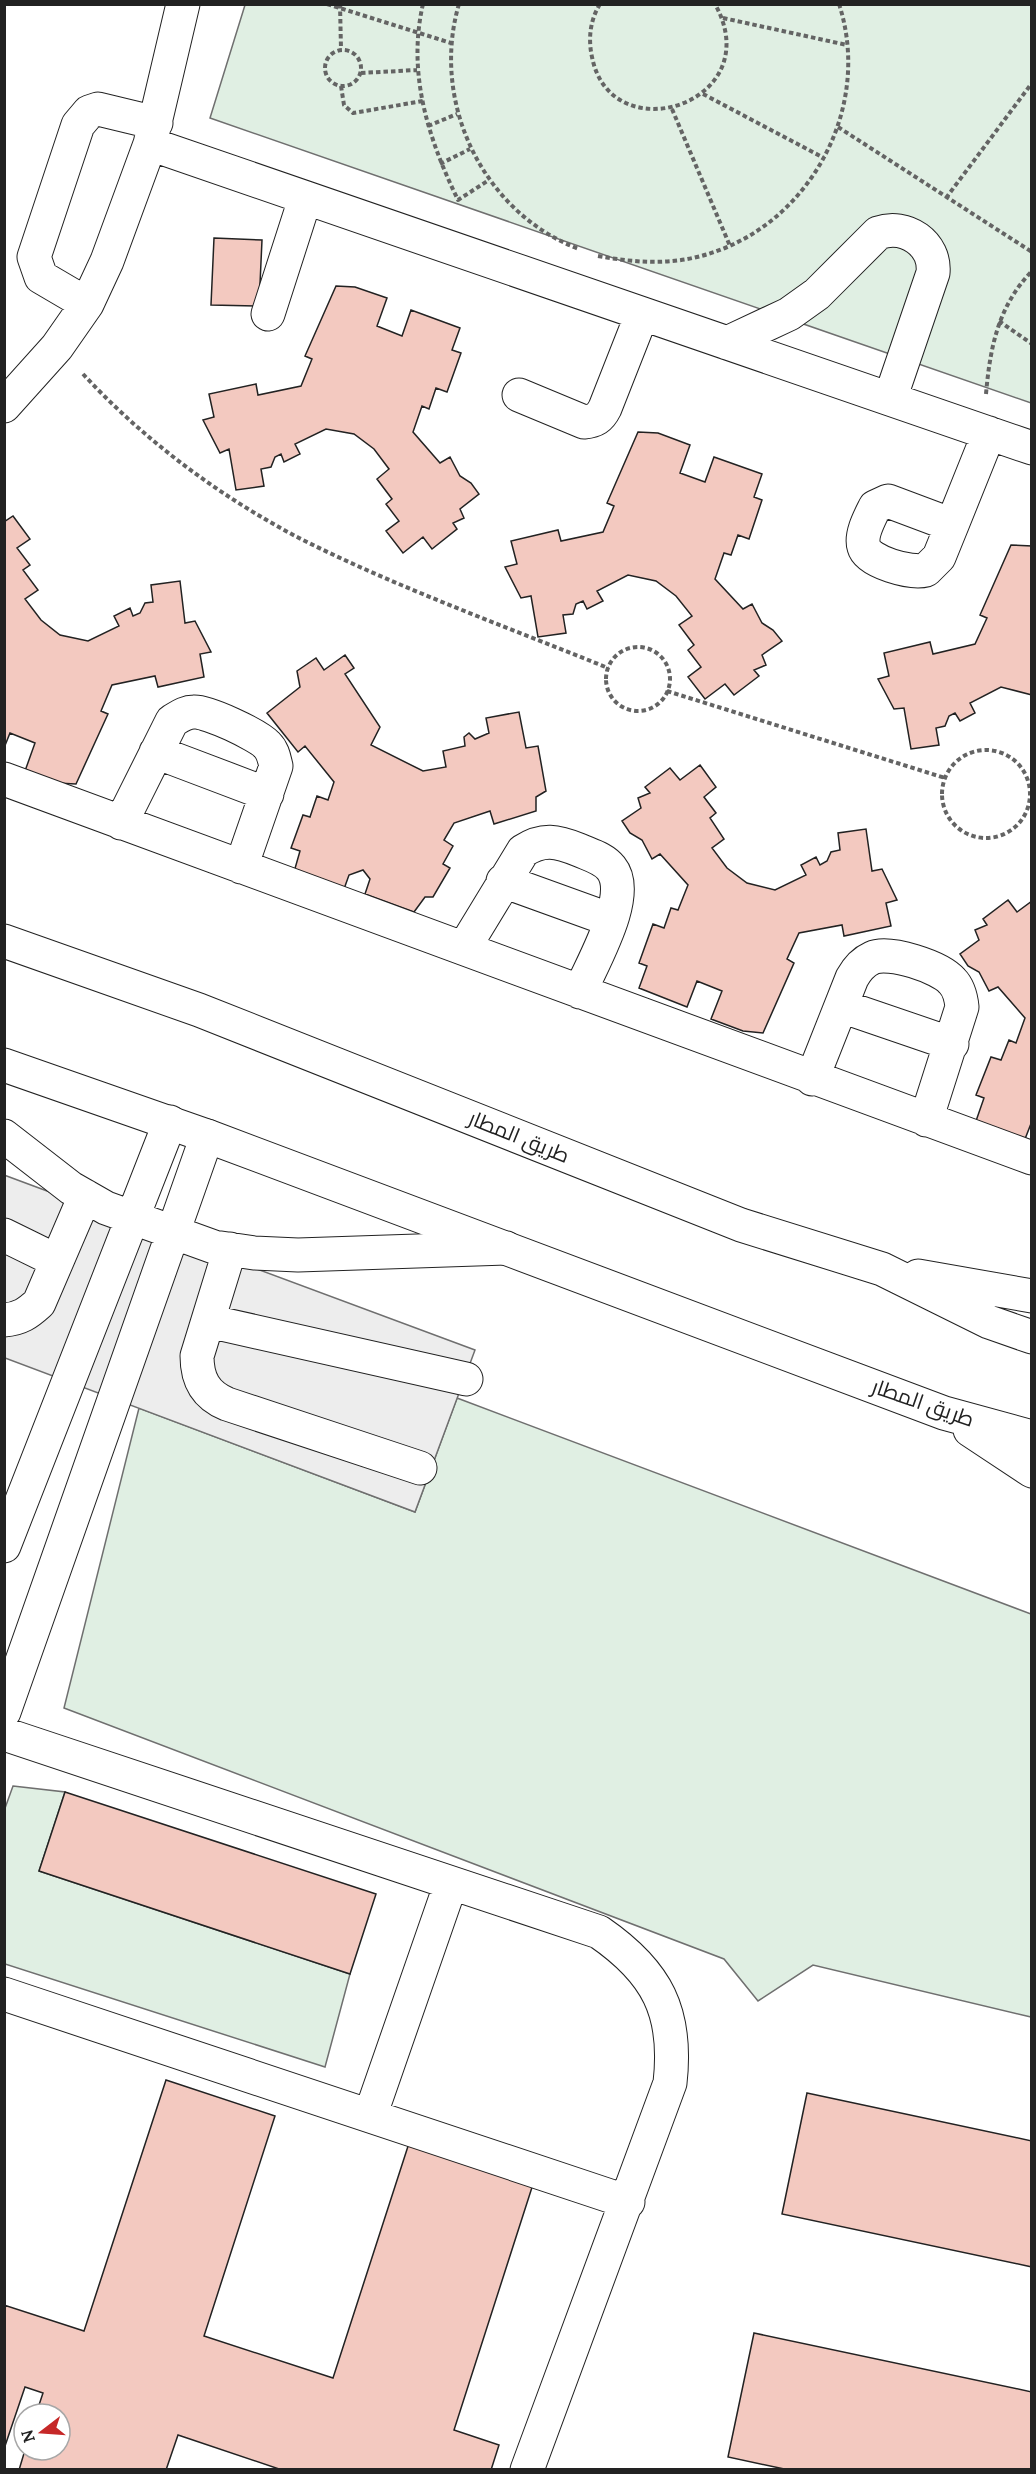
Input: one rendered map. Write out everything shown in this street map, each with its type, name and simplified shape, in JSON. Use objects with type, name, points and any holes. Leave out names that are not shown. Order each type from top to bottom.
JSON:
[{"type":"main road","points":[[4,406],[57,348],[87,304],[107,261],[153,134],[183,4]]},
{"type":"main road","points":[[87,304],[41,277],[34,257],[78,125],[89,112],[98,109],[305,199],[1032,448]]},
{"type":"main road","points":[[268,314],[305,199]]},
{"type":"main road","points":[[727,343],[789,314],[817,294],[878,233],[887,230],[918,238],[932,252],[933,273],[890,399]]},
{"type":"main road","points":[[519,395],[584,422],[593,421],[601,416],[642,314]]},
{"type":"main road","points":[[952,525],[975,428]]},
{"type":"main road","points":[[121,823],[172,721],[183,714],[195,712],[206,714],[265,742],[273,753],[276,766],[241,867]]},
{"type":"main road","points":[[156,752],[267,794]]},
{"type":"main road","points":[[4,779],[812,1079],[1032,1158]]},
{"type":"main road","points":[[464,948],[523,851],[535,843],[549,841],[563,844],[600,859],[610,867],[617,878],[619,891],[611,920],[580,992]]},
{"type":"main road","points":[[503,881],[611,920]]},
{"type":"main road","name":"طريق المطار","points":[[4,941],[199,1010],[741,1225],[882,1269],[988,1322],[1032,1337]]},
{"type":"main road","points":[[812,1079],[852,978],[860,966],[873,957],[888,955],[941,972],[952,981],[960,993],[962,1007],[926,1120]]},
{"type":"main road","points":[[841,1006],[952,1044]]},
{"type":"main road","name":"طريق المطار","points":[[4,1065],[170,1122],[944,1413],[1032,1437]]},
{"type":"main road","points":[[4,1546],[170,1122]]},
{"type":"main road","points":[[4,1136],[47,1171],[85,1196],[132,1219],[172,1234],[231,1250],[298,1255],[507,1248]]},
{"type":"main road","points":[[4,1712],[207,1136]]},
{"type":"main road","points":[[4,1320],[28,1314],[39,1303],[85,1196]]},
{"type":"main road","points":[[4,1235],[57,1261]]},
{"type":"main road","points":[[231,1250],[197,1356],[197,1371],[202,1385],[217,1400],[420,1468]]},
{"type":"main road","points":[[882,1269],[1032,1296]]},
{"type":"main road","points":[[208,1321],[466,1379]]},
{"type":"main road","points":[[944,1413],[1032,1471]]},
{"type":"main road","points":[[4,1734],[599,1932],[628,1952],[648,1974],[664,2005],[671,2031],[673,2056],[670,2083],[628,2202],[527,2469]]},
{"type":"main road","points":[[370,2116],[451,1883]]},
{"type":"main road","points":[[4,1994],[628,2202]]},
{"type":"path","points":[[327,4],[452,42]]},
{"type":"path","points":[[423,4],[417,32],[417,70],[428,126],[440,164],[458,200],[489,180]]},
{"type":"path","points":[[459,4],[452,42],[451,78],[457,114],[470,149],[489,180],[510,206],[537,227],[566,244],[586,252]]},
{"type":"path","points":[[600,4],[591,26],[589,45],[593,65],[602,82],[616,96],[633,105],[652,110],[672,109],[689,103],[703,93],[716,78],[724,59],[727,39],[723,18],[715,4]]},
{"type":"path","points":[[597,256],[630,262],[664,262],[697,257],[730,246],[758,231],[784,211],[807,186],[824,158],[838,127],[848,73],[848,45],[839,4]]},
{"type":"path","points":[[339,6],[341,49]]},
{"type":"path","points":[[723,18],[848,45]]},
{"type":"path","points":[[341,49],[357,56],[360,73],[356,80],[341,86],[333,83],[326,76],[324,68],[332,52],[341,49]]},
{"type":"path","points":[[360,73],[417,70]]},
{"type":"path","points":[[946,198],[1032,83]]},
{"type":"path","points":[[341,86],[344,105],[353,113],[423,101]]},
{"type":"path","points":[[703,93],[824,158]]},
{"type":"path","points":[[672,109],[730,246]]},
{"type":"path","points":[[428,126],[457,114]]},
{"type":"path","points":[[838,127],[1032,252]]},
{"type":"path","points":[[440,164],[470,149]]},
{"type":"path","points":[[975,428],[970,399],[986,405],[992,345],[999,321],[1010,298],[1032,271]]},
{"type":"path","points":[[999,321],[1032,344]]},
{"type":"path","points":[[57,348],[103,396],[153,440],[205,480],[250,510],[345,561],[608,668]]},
{"type":"path","points":[[638,647],[652,650],[662,658],[669,670],[667,691],[656,706],[643,711],[630,710],[618,704],[610,694],[606,681],[608,668],[615,657],[626,649],[638,647]]},
{"type":"path","points":[[667,691],[945,778]]},
{"type":"path","points":[[980,750],[996,751],[1009,757],[1021,767],[1028,781],[1029,812],[1007,833],[992,838],[977,837],[962,832],[951,821],[944,807],[942,792],[945,778],[953,765],[965,755],[980,750]]},
{"type":"green space","points":[[245,5],[1031,5],[1031,403],[210,118]]},
{"type":"green space","points":[[457,1398],[1031,1614],[1031,2017],[813,1965],[758,2001],[724,1959],[64,1708],[139,1408],[415,1512]]},
{"type":"green space","points":[[13,1786],[65,1792],[39,1871],[350,1974],[325,2067],[5,1964],[4,1811]]},
{"type":"shaded area","points":[[4,1175],[475,1350],[415,1512],[5,1358]]},
{"type":"building","points":[[214,238],[262,240],[259,306],[211,305]]},
{"type":"building","points":[[336,286],[355,287],[387,298],[377,326],[402,336],[411,310],[460,328],[452,350],[461,353],[447,392],[436,388],[429,409],[422,406],[413,432],[440,463],[450,457],[460,476],[471,483],[479,494],[460,509],[464,518],[453,523],[457,529],[432,549],[423,537],[403,553],[386,531],[399,521],[386,504],[392,499],[377,479],[389,469],[374,449],[354,434],[326,429],[295,444],[300,454],[284,462],[281,454],[275,457],[271,467],[261,469],[264,486],[236,490],[229,449],[220,453],[203,420],[214,417],[209,394],[256,384],[258,395],[301,386],[312,359],[305,356]]},
{"type":"building","points":[[638,432],[658,433],[690,445],[680,473],[705,482],[714,457],[762,474],[754,497],[762,500],[749,539],[738,535],[731,555],[724,553],[715,579],[743,609],[752,604],[762,623],[773,630],[782,641],[762,655],[766,665],[754,670],[759,676],[734,695],[725,684],[705,699],[688,677],[701,667],[688,650],[694,645],[679,625],[692,616],[676,596],[656,581],[628,575],[597,591],[603,601],[587,609],[583,601],[576,604],[573,614],[563,615],[566,633],[538,637],[531,596],[521,598],[505,567],[517,564],[511,541],[558,530],[561,541],[603,532],[614,506],[607,503]]},
{"type":"building","points":[[13,516],[30,539],[17,548],[30,565],[23,570],[38,590],[25,599],[41,620],[60,635],[88,641],[119,626],[114,616],[130,608],[133,616],[140,613],[145,603],[153,602],[151,585],[180,581],[185,623],[195,621],[211,652],[200,654],[204,677],[158,687],[155,676],[112,685],[101,711],[108,714],[76,784],[56,783],[25,771],[35,743],[10,733],[4,748],[4,522]]},
{"type":"building","points":[[1011,545],[1032,546],[1032,695],[1001,687],[970,703],[975,713],[960,721],[955,713],[949,716],[945,726],[936,728],[939,745],[911,749],[904,708],[894,709],[878,679],[889,676],[884,653],[930,642],[933,654],[975,644],[987,618],[980,615]]},
{"type":"building","points":[[345,655],[354,668],[345,674],[380,727],[371,745],[423,771],[446,767],[443,751],[465,746],[464,737],[469,733],[475,739],[489,733],[486,718],[519,712],[526,748],[538,746],[546,791],[536,797],[536,811],[494,824],[490,811],[454,823],[444,840],[453,846],[443,864],[450,868],[433,897],[425,897],[414,912],[365,894],[370,879],[363,870],[349,875],[344,889],[294,872],[300,851],[291,848],[303,815],[310,817],[317,796],[328,800],[334,782],[305,746],[298,752],[267,713],[300,687],[297,671],[316,658],[324,670]]},
{"type":"building","points":[[700,765],[716,787],[704,797],[716,813],[710,818],[724,839],[712,848],[727,868],[747,883],[775,890],[806,875],[801,865],[816,857],[820,865],[827,861],[831,852],[840,850],[838,833],[866,829],[872,871],[882,869],[897,900],[886,903],[891,926],[844,936],[842,925],[799,933],[787,959],[794,963],[763,1033],[743,1031],[711,1019],[722,991],[697,981],[687,1007],[639,988],[647,966],[639,963],[653,924],[664,928],[671,908],[678,910],[688,885],[660,854],[652,859],[642,840],[630,833],[622,821],[641,808],[638,798],[650,793],[645,787],[670,768],[680,780]]},
{"type":"building","points":[[1008,900],[1017,912],[1032,901],[1032,1121],[1025,1139],[976,1121],[984,1098],[976,1095],[991,1057],[1001,1060],[1009,1040],[1016,1043],[1025,1018],[998,987],[989,991],[979,972],[968,966],[960,954],[979,940],[975,930],[987,925],[983,919]]},
{"type":"building","points":[[65,1792],[376,1894],[350,1974],[39,1871]]},
{"type":"building","points":[[166,2080],[275,2116],[204,2336],[333,2378],[411,2137],[535,2178],[454,2430],[499,2445],[491,2470],[282,2470],[178,2435],[166,2470],[19,2470],[21,2462],[72,2462],[72,2402],[40,2402],[43,2393],[25,2387],[20,2402],[12,2402],[12,2425],[4,2449],[4,2305],[84,2331]]},
{"type":"building","points":[[807,2093],[1032,2141],[1032,2267],[782,2214]]},
{"type":"building","points":[[754,2333],[1032,2392],[1032,2470],[789,2470],[728,2457]]}]
